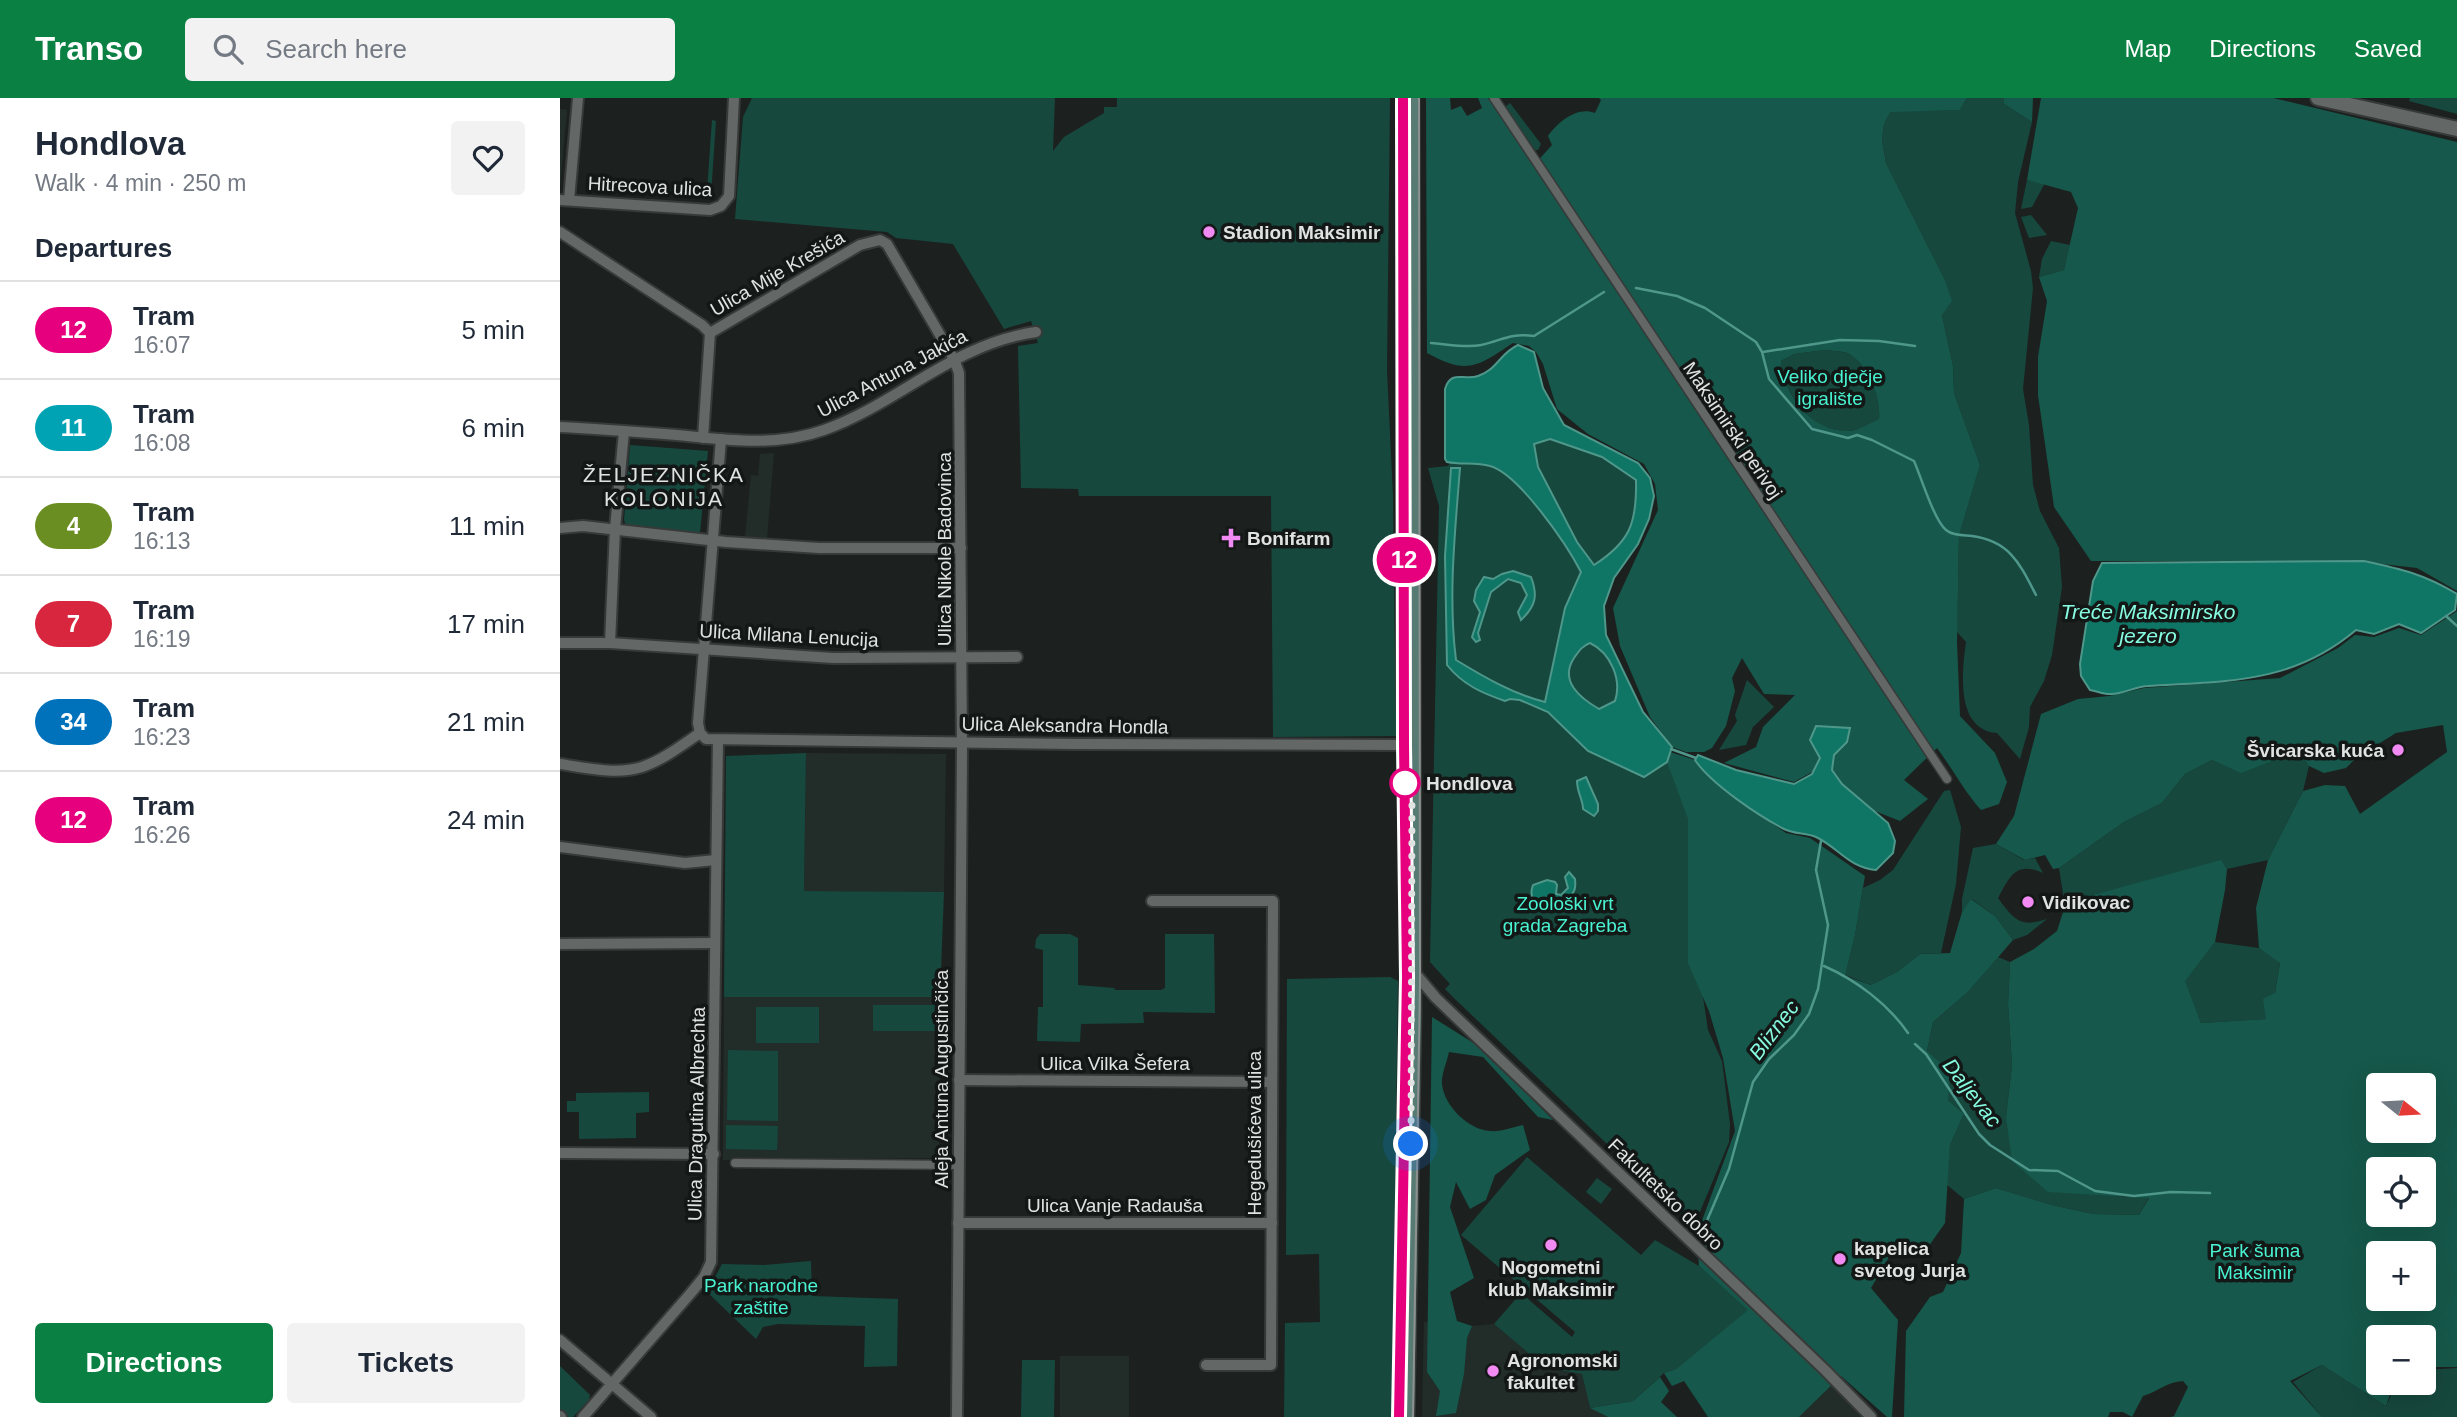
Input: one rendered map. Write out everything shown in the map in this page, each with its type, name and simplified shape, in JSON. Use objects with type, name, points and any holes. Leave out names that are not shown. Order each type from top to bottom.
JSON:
[{"type":"main road","points":[[1406,1417],[1413,1010],[1411,98]]},
{"type":"street","points":[[565,200],[578,98]]},
{"type":"street","name":"Hitrecova ulica","points":[[565,200],[710,210],[721,206],[727,200],[734,98]]},
{"type":"street","name":"Maksimirski perivoj","points":[[1494,98],[1947,779]]},
{"type":"street","points":[[2318,98],[2457,129]]},
{"type":"street","name":"Ulica Mije Krešića","points":[[560,232],[710,332],[860,245],[874,240]]},
{"type":"street","name":"Ulica Nikole Badovinca","points":[[874,240],[887,244],[954,359],[961,383],[962,741]]},
{"type":"street","points":[[703,438],[710,332]]},
{"type":"street","name":"Ulica Antuna Jakića","points":[[560,427],[772,441],[823,430],[850,418],[954,359],[1006,337],[1036,332]]},
{"type":"street","points":[[610,643],[615,529],[624,431]]},
{"type":"street","points":[[718,740],[706,738],[700,733],[698,723],[721,439]]},
{"type":"street","points":[[560,528],[583,526],[726,542],[839,549],[961,548]]},
{"type":"street","name":"Ulica Milana Lenucija","points":[[560,643],[610,643],[833,658],[1017,657]]},
{"type":"street","points":[[560,764],[603,770],[641,767],[700,733]]},
{"type":"street","name":"Ulica Aleksandra Hondla","points":[[718,740],[1412,745]]},
{"type":"street","name":"Ulica Dragutina Albrechta","points":[[583,1417],[690,1294],[709,1267],[714,1154],[718,740]]},
{"type":"street","name":"Aleja Antuna Augustinčića","points":[[957,1417],[962,741]]},
{"type":"street","points":[[560,848],[685,863],[716,860]]},
{"type":"street","name":"Hegedušićeva ulica","points":[[1152,901],[1273,901],[1271,1365],[1206,1364]]},
{"type":"street","points":[[560,944],[715,943]]},
{"type":"street","name":"Fakultetsko dobro","points":[[1412,970],[1436,998],[1871,1417]]},
{"type":"street","points":[[1413,1010],[1420,1002],[1436,998]]},
{"type":"street","name":"Ulica Vilka Šefera","points":[[959,1080],[1272,1082]]},
{"type":"street","points":[[560,1153],[714,1154]]},
{"type":"street","points":[[735,1163],[959,1165]]},
{"type":"street","name":"Ulica Vanje Radauša","points":[[958,1223],[1272,1223]]},
{"type":"street","points":[[560,1339],[651,1417]]},
{"type":"shaded area","points":[[560,109],[567,110],[560,186]]},
{"type":"shaded area","points":[[774,453],[767,539],[745,538],[751,475],[758,476],[760,454]]},
{"type":"shaded area","points":[[806,753],[946,754],[944,892],[804,891]]},
{"type":"shaded area","points":[[724,997],[940,997],[939,1158],[723,1160]]},
{"type":"shaded area","name":"Agronomski fakultet","points":[[1424,1322],[1472,1326],[1494,1324],[1546,1368],[1582,1374],[1590,1408],[1608,1417],[1422,1417]]},
{"type":"shaded area","points":[[1060,1356],[1129,1356],[1129,1417],[1060,1417]]},
{"type":"shaded area","points":[[1832,1385],[1864,1417],[1799,1417]]},
{"type":"green space","points":[[752,98],[1055,98],[1053,151],[1064,137],[1104,113],[1104,107],[1117,107],[1117,98],[1390,98],[1387,371],[1393,496],[1396,736],[1273,737],[1271,496],[1079,496],[1078,489],[1021,488],[1018,346],[1038,343],[1031,321],[1004,329],[953,244],[896,238],[887,232],[735,219],[743,117]]},
{"type":"green space","points":[[1426,98],[1450,98],[1451,110],[1461,106],[1467,116],[1482,108],[1478,98],[1488,98],[1534,165],[1552,145],[1548,136],[1557,126],[1575,114],[1588,111],[1595,113],[1601,100],[1599,98],[1967,98],[1960,110],[1890,112],[1884,124],[1882,141],[1886,163],[1944,278],[1952,301],[1942,315],[1953,366],[1954,393],[1980,465],[1959,536],[1957,642],[1960,716],[1995,753],[2007,782],[1999,804],[1981,810],[1937,748],[1904,780],[1928,799],[1900,821],[1872,810],[1823,766],[1794,782],[1724,763],[1756,747],[1763,727],[1795,695],[1764,694],[1742,658],[1732,678],[1735,691],[1726,726],[1712,748],[1704,752],[1686,752],[1672,747],[1650,717],[1620,646],[1613,608],[1658,510],[1655,484],[1644,464],[1588,434],[1557,409],[1543,364],[1529,346],[1513,343],[1481,363],[1462,366],[1427,353]],"holes":[[[1825,350],[1847,353],[1861,365],[1872,382],[1878,401],[1879,419],[1848,431],[1822,425],[1801,409],[1787,386],[1781,361],[1794,354]]]},
{"type":"green space","points":[[1967,98],[2004,98],[2004,104],[2032,122],[2018,182],[2015,213],[2033,288],[2023,389],[2029,425],[2033,485],[2040,511],[2059,548],[2062,587],[2052,655],[2044,681],[2030,707],[2029,727],[2020,759],[1997,733],[1983,729],[1974,722],[1964,697],[1966,642],[1957,632],[1959,536],[1980,465],[1954,393],[1953,366],[1942,315],[1944,278],[1886,163],[1882,141],[1884,124],[1890,111],[1960,110]]},
{"type":"green space","points":[[2004,98],[2033,98],[2032,122],[2004,104]]},
{"type":"green space","points":[[2041,98],[2273,98],[2457,142],[2457,591],[2417,568],[2355,561],[2091,561],[2054,507],[2038,395],[2038,357],[2047,301],[2039,277],[2064,270],[2078,208],[2071,192],[2027,180]]},
{"type":"green space","points":[[2410,98],[2457,98],[2457,114],[2409,101]]},
{"type":"green space","points":[[1510,103],[1541,144],[1538,150],[1533,150],[1505,107]]},
{"type":"green space","points":[[712,120],[716,121],[711,195],[585,187],[707,191]]},
{"type":"green space","points":[[2027,180],[2045,183],[2032,207],[2021,209]]},
{"type":"green space","points":[[2031,215],[2047,235],[2029,238],[2021,217]]},
{"type":"green space","points":[[2051,241],[2070,245],[2064,270],[2039,277],[2042,259]]},
{"type":"green space","name":"Veliko dječje igralište","points":[[1825,350],[1847,353],[1861,365],[1872,382],[1878,401],[1879,419],[1856,430],[1834,430],[1811,418],[1801,409],[1787,386],[1781,361],[1794,354]]},
{"type":"green space","name":"Zoološki vrt grada Zagreba","points":[[1547,428],[1603,446],[1638,463],[1650,478],[1654,496],[1649,519],[1638,544],[1614,578],[1604,606],[1606,635],[1643,712],[1672,747],[1670,752],[1697,816],[1701,984],[1708,1030],[1722,1061],[1730,1124],[1729,1142],[1699,1214],[1691,1224],[1445,989],[1450,984],[1430,962],[1439,506],[1428,468],[1448,466],[1452,460]]},
{"type":"green space","points":[[630,445],[708,451],[700,533],[626,525],[624,520]]},
{"type":"green space","name":"Park šuma Maksimir","points":[[2457,611],[2457,1367],[2436,1367],[2436,1325],[2366,1325],[2366,1393],[2322,1365],[2290,1381],[2322,1417],[2171,1417],[2174,1416],[2188,1387],[2183,1381],[2143,1396],[2132,1417],[2123,1412],[2110,1412],[2108,1417],[1904,1417],[1906,1331],[1930,1297],[1943,1292],[1961,1253],[1964,1199],[1996,1188],[2093,1214],[2139,1215],[2149,1198],[2048,1192],[2012,1161],[2006,1117],[2012,1065],[2008,1004],[2010,962],[2034,949],[2057,931],[2065,906],[2081,898],[2221,860],[2227,869],[2215,942],[2185,981],[2201,1023],[2266,1019],[2263,999],[2275,993],[2280,963],[2259,948],[2256,908],[2268,860],[2303,791],[2325,785],[2345,786],[2360,814],[2447,752],[2443,725],[2396,733],[2356,758],[2346,768],[2324,773],[2309,766],[2298,751],[2241,773],[2212,760],[2185,774],[2162,803],[2124,822],[2059,868],[2053,869],[2045,855],[2025,860],[1996,844],[2014,816],[2041,714],[2078,699],[2109,696],[2144,688],[2280,678],[2338,648],[2355,635],[2374,637],[2399,628],[2421,635]]},
{"type":"green space","points":[[1747,680],[1774,707],[1753,727],[1746,745],[1719,750],[1737,721],[1735,715]]},
{"type":"green space","points":[[2298,751],[2309,766],[2303,791],[2268,860],[2227,869],[2221,861],[2081,898],[2065,906],[2059,868],[2124,822],[2162,803],[2185,774],[2212,760],[2241,772]]},
{"type":"green space","points":[[1670,752],[1695,760],[1731,795],[1786,833],[1810,838],[1865,876],[1845,976],[1871,985],[1897,972],[1920,954],[1950,953],[1962,912],[1971,899],[1995,916],[2013,940],[1968,992],[1933,1022],[1927,1051],[1950,1072],[1948,1100],[1964,1114],[1950,1145],[1945,1223],[1926,1250],[1892,1252],[1871,1288],[1898,1320],[1892,1417],[1887,1417],[1841,1376],[1799,1417],[1708,1417],[1684,1381],[1672,1386],[1664,1373],[1676,1369],[1748,1310],[1699,1266],[1697,1234],[1735,1131],[1723,1058],[1709,1011],[1688,963],[1688,819],[1667,762]]},
{"type":"green space","points":[[806,753],[804,891],[944,892],[940,997],[724,997],[726,756]]},
{"type":"green space","points":[[1950,790],[1961,827],[1956,884],[1941,953],[1920,954],[1897,972],[1871,985],[1845,975],[1863,888],[1893,870],[1944,791]]},
{"type":"green space","points":[[1996,844],[2024,860],[2035,858],[2043,873],[2020,870],[2010,877],[1998,898],[2018,920],[2030,923],[2047,919],[2027,935],[2013,940],[1995,916],[1972,899],[1962,912],[1962,899],[1973,848]]},
{"type":"green space","points":[[1040,934],[1070,934],[1078,938],[1078,985],[1115,990],[1161,990],[1165,988],[1165,934],[1214,934],[1215,1013],[1143,1012],[1144,1023],[1081,1024],[1080,1042],[1037,1041],[1038,1007],[1043,1007],[1043,950],[1035,948]]},
{"type":"green space","points":[[2215,942],[2259,948],[2280,962],[2275,993],[2266,1019],[2201,1023],[2184,980]]},
{"type":"green space","points":[[1998,957],[2010,962],[2008,1004],[2012,1065],[2006,1117],[2089,1193],[2149,1197],[2139,1215],[2093,1214],[1996,1188],[1964,1199],[1946,1184],[1950,1145],[1964,1114],[1948,1100],[1927,1051],[1933,1022],[1968,992]]},
{"type":"green space","points":[[1390,977],[1398,981],[1392,1417],[1284,1417],[1285,1323],[1320,1322],[1319,1254],[1286,1255],[1287,979]]},
{"type":"green space","points":[[873,1005],[935,1005],[935,1031],[873,1031]]},
{"type":"green space","points":[[756,1007],[819,1007],[819,1043],[756,1043]]},
{"type":"green space","points":[[1432,1017],[1480,1047],[1553,1120],[1538,1117],[1483,1057],[1449,1052],[1442,1084],[1447,1100],[1453,1108],[1466,1121],[1482,1130],[1498,1131],[1523,1125],[1530,1150],[1495,1175],[1486,1200],[1470,1209],[1456,1182],[1450,1207],[1474,1278],[1450,1292],[1457,1321],[1472,1326],[1467,1338],[1464,1374],[1456,1413],[1436,1416],[1440,1391],[1427,1372]]},
{"type":"green space","points":[[728,1050],[778,1051],[778,1121],[727,1120]]},
{"type":"green space","points":[[649,1092],[649,1112],[636,1113],[636,1138],[579,1139],[579,1112],[567,1112],[567,1101],[576,1101],[576,1093]]},
{"type":"green space","points":[[726,1125],[778,1126],[777,1150],[726,1149]]},
{"type":"green space","points":[[1527,1157],[1641,1255],[1655,1240],[1699,1266],[1749,1310],[1676,1369],[1664,1373],[1633,1401],[1590,1408],[1582,1374],[1546,1368],[1494,1324],[1521,1293],[1572,1337],[1575,1332],[1461,1235]]},
{"type":"green space","points":[[1597,1178],[1612,1189],[1601,1204],[1586,1192]]},
{"type":"green space","name":"Park narodne zaštite","points":[[811,1261],[812,1296],[898,1299],[897,1366],[864,1367],[865,1326],[778,1324],[763,1327],[756,1339],[707,1292],[722,1264],[764,1265]]},
{"type":"green space","points":[[1022,1360],[1055,1360],[1054,1417],[1021,1417]]},
{"type":"green space","points":[[2322,1365],[2386,1406],[2391,1395],[2436,1395],[2436,1369],[2457,1368],[2457,1417],[2322,1417],[2293,1382]]},
{"type":"green space","points":[[560,1366],[590,1395],[589,1400],[573,1417],[566,1417],[560,1410]]},
{"type":"green space","points":[[1660,1377],[1669,1391],[1661,1402],[1677,1417],[1608,1417],[1590,1408],[1633,1401]]},
{"type":"green space","name":"Park šuma Maksimir","points":[[2369,1395],[2390,1395],[2386,1406]]},
{"type":"water","points":[[1518,345],[1534,352],[1543,388],[1564,425],[1638,463],[1650,478],[1654,496],[1649,519],[1638,544],[1614,578],[1604,606],[1606,635],[1643,712],[1672,747],[1667,762],[1644,777],[1588,751],[1548,712],[1520,700],[1505,701],[1481,691],[1466,683],[1447,665],[1445,556],[1451,468],[1460,468],[1452,588],[1456,660],[1510,690],[1545,702],[1565,608],[1581,572],[1541,512],[1502,472],[1490,466],[1452,463],[1445,459],[1445,389],[1448,383],[1454,377],[1473,377],[1484,373]],"holes":[[[1550,439],[1602,457],[1636,480],[1635,508],[1629,530],[1616,548],[1594,565],[1577,542],[1538,467],[1534,444]],[[1590,643],[1604,653],[1616,676],[1615,701],[1599,709],[1579,694],[1570,681],[1569,674],[1574,658]]]},
{"type":"water","name":"Treće Maksimirsko jezero","points":[[2364,561],[2412,573],[2445,587],[2457,594],[2455,610],[2421,633],[2399,624],[2374,634],[2356,630],[2332,648],[2308,661],[2258,676],[2205,683],[2143,686],[2109,694],[2090,690],[2081,676],[2080,664],[2093,581],[2102,563]]},
{"type":"water","points":[[1513,571],[1531,577],[1535,595],[1533,605],[1521,620],[1518,612],[1527,595],[1521,583],[1508,579],[1491,592],[1478,633],[1480,640],[1476,642],[1472,637],[1480,612],[1474,601],[1476,590],[1484,577],[1493,579]]},
{"type":"water","points":[[1816,726],[1850,728],[1847,742],[1834,755],[1832,770],[1842,784],[1888,823],[1895,841],[1893,853],[1876,870],[1858,865],[1816,837],[1788,831],[1762,816],[1712,779],[1695,760],[1698,755],[1736,770],[1794,784],[1812,774],[1820,758],[1810,740]]},
{"type":"water","points":[[1586,777],[1598,804],[1598,811],[1594,816],[1583,809],[1578,789],[1577,781]]},
{"type":"water","points":[[1569,872],[1575,879],[1575,885],[1567,899],[1565,910],[1561,911],[1552,903],[1537,902],[1533,898],[1533,885],[1547,880],[1555,882],[1556,894],[1561,895],[1568,888],[1565,877]]},
{"type":"waterway","points":[[1636,288],[1677,296],[1705,308],[1756,342],[1762,352],[1769,379],[1812,429],[1848,438],[1857,435],[1914,461],[1941,525],[1949,532],[1985,539],[2005,549],[2019,564],[2036,595]]},
{"type":"waterway","points":[[1431,343],[1475,346],[1512,336],[1534,336],[1604,292]]},
{"type":"waterway","points":[[1763,352],[1840,340],[1879,341],[1915,346]]},
{"type":"waterway","points":[[2446,616],[2457,626]]},
{"type":"waterway","points":[[1671,749],[1696,758]]},
{"type":"waterway","name":"Bliznec","points":[[1703,1230],[1729,1169],[1753,1082],[1769,1059],[1794,1035],[1809,1014],[1818,989],[1828,925],[1816,870],[1821,841]]},
{"type":"waterway","points":[[1824,966],[1848,978],[1870,994],[1891,1012],[1908,1033]]},
{"type":"waterway","name":"Daljevac","points":[[1915,1044],[1926,1054],[1979,1134],[1990,1145],[2029,1170],[2058,1171],[2095,1191],[2134,1196],[2171,1192],[2210,1193]]},
{"type":"tram line","points":[[1399,1417],[1407,977],[1403,98]]},
{"type":"tram line","name":"12","points":[[1399,1417],[1407,977],[1403,98]]},
{"type":"tram line","points":[[1413,1417],[1420,981],[1419,98]]},
{"type":"place","name":"Stadion Maksimir","points":[[1209,232]]},
{"type":"place","name":"Bonifarm","points":[[1231,538]]},
{"type":"place","name":"Švicarska kuća","points":[[2398,750]]},
{"type":"place","name":"Hondlova","points":[[1405,783]]},
{"type":"place","name":"Vidikovac","points":[[2028,902]]},
{"type":"place","name":"Nogometni klub Maksimir","points":[[1551,1245]]},
{"type":"place","name":"kapelica svetog Jurja","points":[[1840,1259]]},
{"type":"place","name":"Agronomski fakultet","points":[[1493,1371]]},
{"type":"district","name":"ŽELJEZNIČKA KOLONIJA","points":[[664,487]]},
{"type":"route","points":[[1405,783],[1412,791],[1411,1144]]}]
